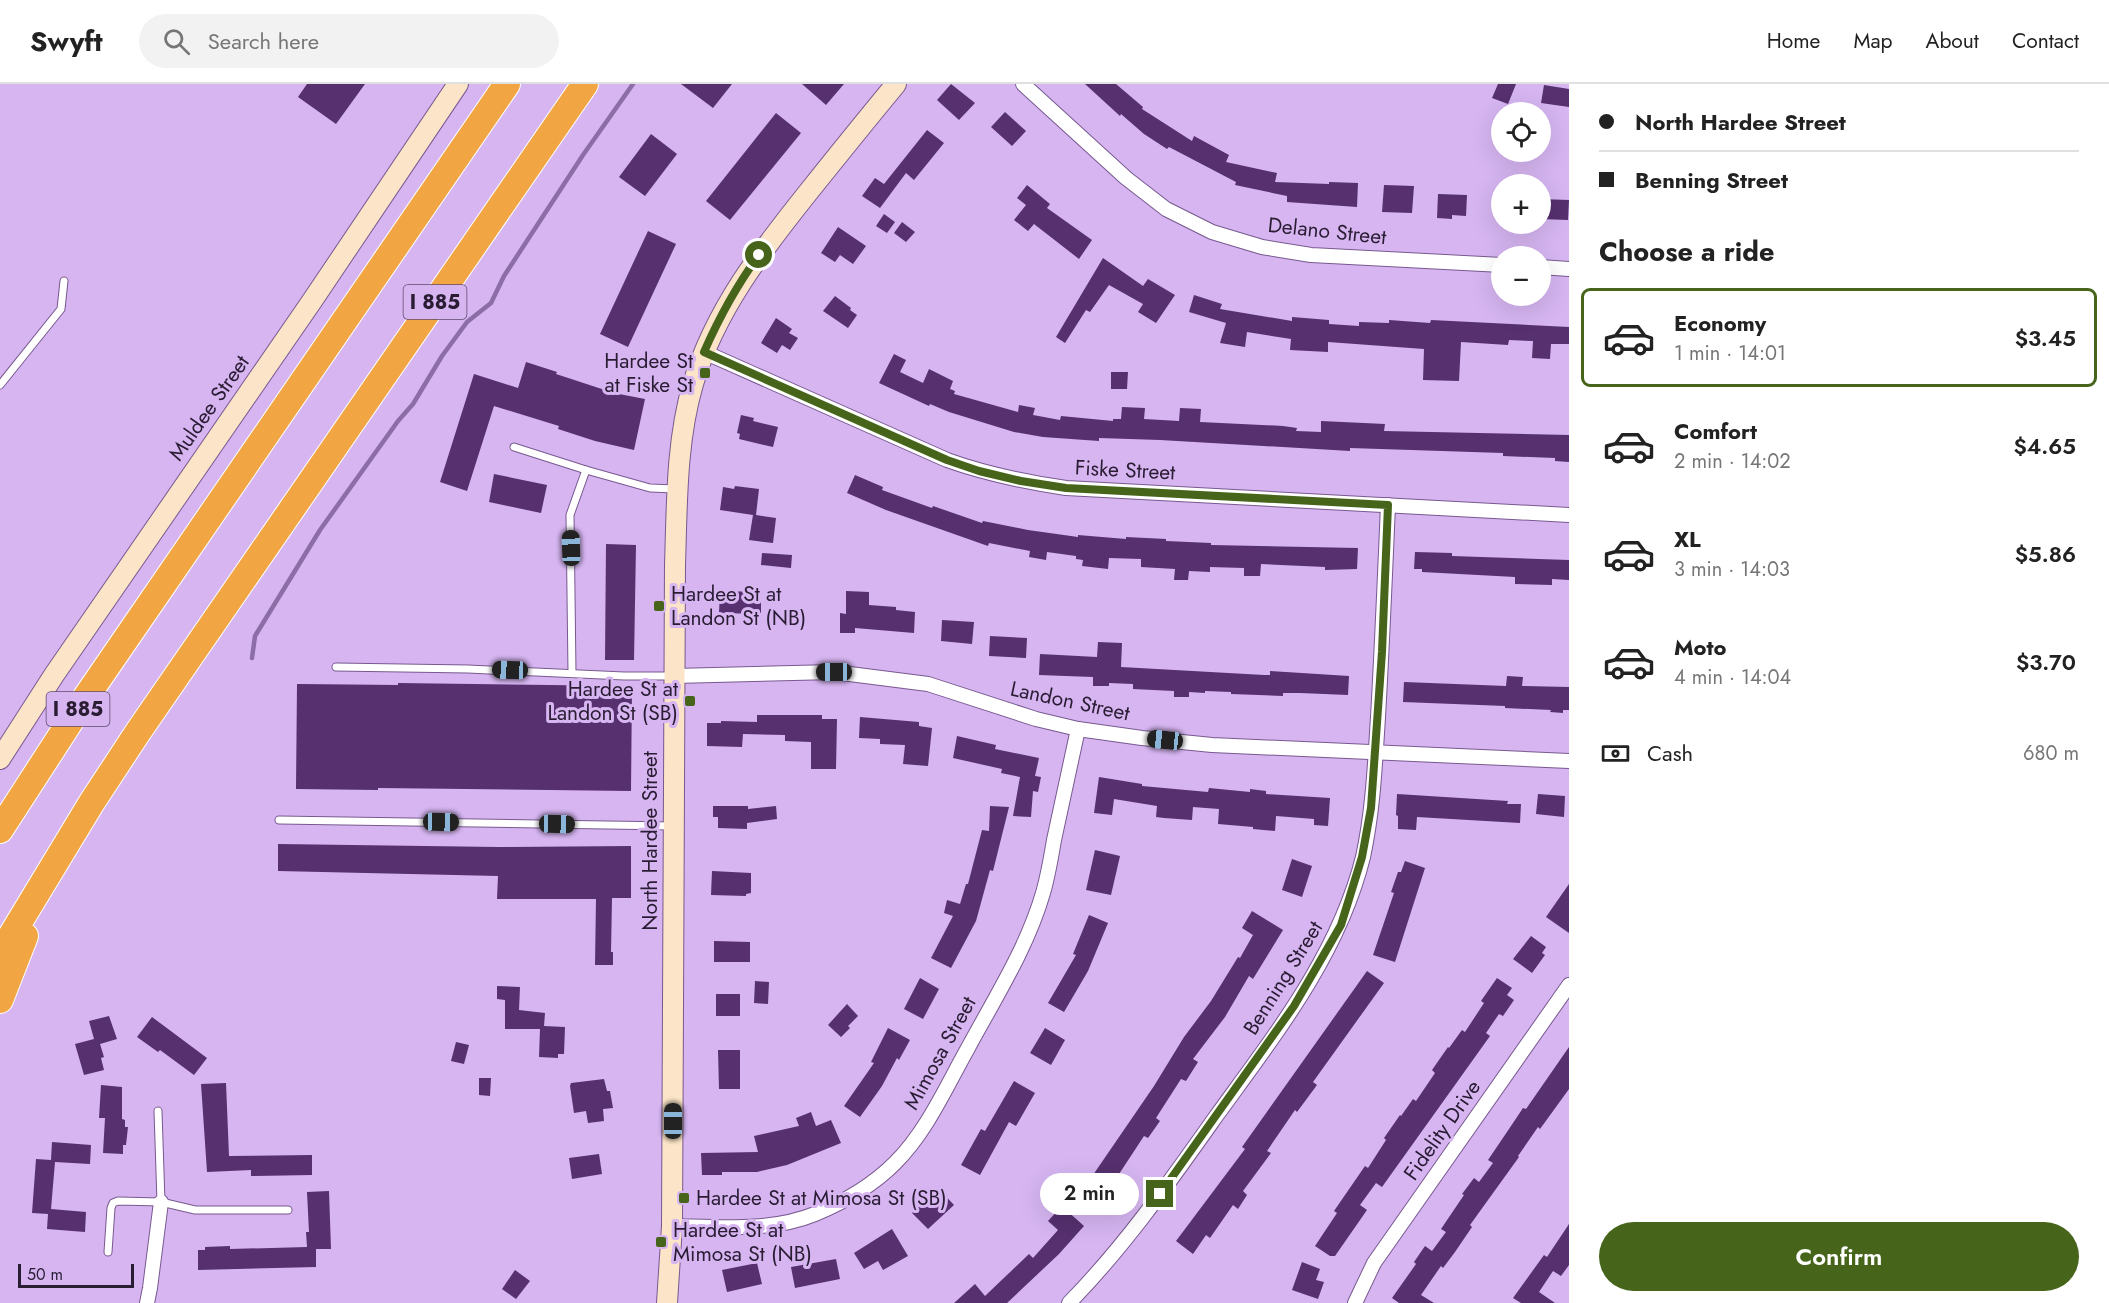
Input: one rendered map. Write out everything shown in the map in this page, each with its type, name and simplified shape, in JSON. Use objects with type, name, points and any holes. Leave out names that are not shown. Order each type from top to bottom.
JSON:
[{"type":"highway","name":"I 885","points":[[0,830],[86,697],[507,84]]},
{"type":"highway","name":"I 885","points":[[0,954],[138,732],[585,84]]},
{"type":"highway","points":[[0,1000],[49,872]]},
{"type":"street","name":"Muldee Street","points":[[0,759],[54,675],[312,301],[458,84]]},
{"type":"street","name":"North Hardee Street","points":[[668,1303],[672,1226],[677,489],[688,406],[704,352],[747,271],[896,84]]},
{"type":"street","name":"Delano Street","points":[[1023,84],[1126,178],[1166,209],[1212,232],[1262,247],[1311,255],[1491,264]]},
{"type":"street","points":[[1551,268],[1569,269]]},
{"type":"street","name":"Fiske Street","points":[[704,352],[947,460],[979,471],[1021,481],[1066,488],[1569,515]]},
{"type":"street","name":"Benning Street","points":[[1069,1303],[1116,1253],[1271,1040],[1341,925],[1362,857],[1371,808],[1388,505]]},
{"type":"street","name":"Landon Street","points":[[674,676],[834,672],[857,674],[928,684],[1001,709],[1077,729],[1142,738],[1212,745],[1569,761]]},
{"type":"street","name":"Mimosa Street","points":[[672,1226],[731,1227],[795,1221],[831,1206],[864,1188],[896,1162],[916,1138],[1018,958],[1033,922],[1044,893],[1077,729]]},
{"type":"street","name":"Fidelity Drive","points":[[1355,1303],[1374,1263],[1569,985]]},
{"type":"street","points":[[147,1303],[161,1202]]},
{"type":"lane","points":[[0,385],[62,309],[64,281]]},
{"type":"lane","points":[[514,447],[586,471],[650,488],[677,489]]},
{"type":"lane","points":[[572,673],[570,515],[586,471]]},
{"type":"lane","points":[[336,668],[468,669],[674,676]]},
{"type":"lane","points":[[279,820],[673,826]]},
{"type":"lane","points":[[158,1111],[161,1202]]},
{"type":"lane","points":[[108,1252],[111,1208],[118,1200],[161,1202],[195,1210],[288,1210]]},
{"type":"building","points":[[307,84],[365,84],[336,124],[298,97]]},
{"type":"building","points":[[681,84],[732,84],[713,108]]},
{"type":"building","points":[[802,84],[844,84],[826,105]]},
{"type":"building","points":[[951,84],[975,103],[959,120],[937,100]]},
{"type":"building","points":[[1085,84],[1116,84],[1143,107],[1142,109],[1192,141],[1194,136],[1229,155],[1226,162],[1277,173],[1275,182],[1358,183],[1357,207],[1287,202],[1287,196],[1235,185],[1236,182],[1169,147],[1167,149],[1144,134]]},
{"type":"building","points":[[1498,84],[1516,84],[1509,102],[1492,98]]},
{"type":"building","points":[[1544,85],[1569,89],[1569,107],[1541,102]]},
{"type":"building","points":[[1005,112],[1026,131],[1012,146],[991,127]]},
{"type":"building","points":[[776,113],[801,133],[730,220],[706,201]]},
{"type":"building","points":[[927,130],[944,143],[914,180],[906,173],[880,208],[862,196],[875,178],[884,184]]},
{"type":"building","points":[[651,134],[677,154],[645,196],[619,177]]},
{"type":"building","points":[[1027,185],[1050,204],[1047,208],[1092,240],[1079,259],[1034,224],[1028,231],[1014,220],[1026,205],[1017,198]]},
{"type":"building","points":[[1384,185],[1414,186],[1412,213],[1382,212]]},
{"type":"building","points":[[1438,194],[1467,195],[1466,216],[1452,215],[1452,219],[1437,218]]},
{"type":"building","points":[[1551,199],[1569,200],[1568,220],[1551,219]]},
{"type":"building","points":[[884,214],[895,222],[887,233],[876,226]]},
{"type":"building","points":[[902,222],[915,232],[906,242],[894,233]]},
{"type":"building","points":[[838,227],[866,246],[853,264],[840,255],[835,262],[821,253]]},
{"type":"building","points":[[648,231],[676,244],[628,347],[600,334]]},
{"type":"building","points":[[1103,258],[1143,286],[1148,279],[1175,295],[1156,323],[1138,312],[1143,304],[1109,285],[1090,312],[1086,310],[1065,343],[1056,337]]},
{"type":"building","points":[[1194,295],[1222,304],[1220,309],[1292,321],[1292,317],[1329,320],[1329,324],[1359,326],[1359,322],[1389,323],[1389,320],[1430,323],[1431,320],[1569,327],[1569,344],[1551,344],[1550,359],[1532,358],[1533,341],[1509,340],[1508,345],[1461,342],[1459,381],[1423,380],[1424,349],[1328,342],[1328,352],[1290,350],[1291,339],[1247,332],[1245,347],[1220,343],[1226,323],[1189,312]]},
{"type":"building","points":[[835,296],[857,315],[848,328],[823,311]]},
{"type":"building","points":[[776,318],[792,329],[789,333],[798,338],[790,350],[782,345],[777,353],[761,343]]},
{"type":"building","points":[[894,354],[906,360],[900,372],[923,383],[929,369],[953,381],[950,389],[955,391],[954,394],[1018,412],[1019,405],[1035,408],[1033,415],[1060,420],[1061,416],[1113,421],[1113,419],[1121,419],[1122,407],[1145,408],[1144,419],[1179,421],[1180,408],[1201,409],[1200,422],[1283,426],[1297,428],[1296,431],[1321,432],[1321,421],[1385,424],[1384,431],[1569,435],[1569,462],[1555,461],[1555,458],[1503,456],[1503,453],[1350,448],[1350,451],[1160,440],[1099,438],[1099,441],[1043,437],[1014,432],[930,404],[929,406],[879,383]]},
{"type":"building","points":[[526,362],[614,393],[645,399],[634,450],[595,441],[558,429],[559,426],[494,406],[467,491],[440,482],[474,374],[518,388]]},
{"type":"building","points":[[1111,372],[1128,372],[1127,389],[1111,389]]},
{"type":"building","points":[[741,415],[754,418],[753,421],[778,427],[773,447],[739,439],[740,434],[737,433]]},
{"type":"building","points":[[494,474],[547,485],[541,513],[489,502]]},
{"type":"building","points":[[855,475],[883,487],[882,490],[982,523],[983,521],[1078,537],[1078,535],[1126,539],[1126,537],[1166,539],[1166,541],[1211,543],[1211,545],[1358,548],[1357,569],[1325,570],[1325,567],[1261,564],[1260,576],[1244,576],[1244,568],[1210,567],[1210,572],[1189,571],[1188,580],[1174,580],[1175,569],[1141,567],[1141,559],[1109,558],[1108,569],[1082,566],[1083,560],[1076,559],[1076,556],[1047,552],[1046,560],[1029,557],[1030,551],[989,543],[988,546],[886,510],[847,493]]},
{"type":"building","points":[[735,486],[759,489],[756,515],[776,518],[773,543],[749,540],[753,515],[720,510],[723,487],[734,489]]},
{"type":"building","points":[[606,544],[636,545],[634,660],[605,660]]},
{"type":"building","points":[[1415,552],[1452,553],[1452,556],[1569,560],[1569,580],[1552,579],[1552,585],[1515,584],[1515,577],[1422,572],[1422,569],[1414,569]]},
{"type":"building","points":[[762,553],[792,555],[791,568],[761,565]]},
{"type":"building","points":[[720,591],[761,592],[761,614],[719,613]]},
{"type":"building","points":[[846,591],[869,592],[869,605],[896,607],[896,610],[915,612],[914,633],[855,628],[855,633],[840,633],[840,613],[846,614]]},
{"type":"building","points":[[942,620],[974,622],[972,644],[941,641]]},
{"type":"building","points":[[990,636],[1027,638],[1026,658],[989,656]]},
{"type":"building","points":[[1098,642],[1122,643],[1121,667],[1264,675],[1270,675],[1270,671],[1349,676],[1348,695],[1283,693],[1283,696],[1205,691],[1205,693],[1189,692],[1189,697],[1174,697],[1174,691],[1133,689],[1133,684],[1109,683],[1109,686],[1093,686],[1093,677],[1039,675],[1040,654],[1097,657]]},
{"type":"building","points":[[1507,676],[1523,677],[1522,686],[1569,687],[1569,710],[1563,710],[1563,713],[1550,712],[1551,710],[1505,708],[1505,706],[1403,702],[1404,682],[1506,686]]},
{"type":"building","points":[[398,683],[632,686],[631,791],[296,789],[297,684],[398,685]]},
{"type":"building","points":[[757,715],[822,715],[822,719],[837,719],[836,769],[811,769],[811,742],[785,741],[785,735],[743,734],[742,747],[707,746],[707,723],[757,722]]},
{"type":"building","points":[[860,717],[919,722],[919,726],[932,728],[928,766],[903,764],[905,745],[880,744],[880,739],[859,738]]},
{"type":"building","points":[[957,736],[996,745],[995,749],[1039,758],[1035,776],[1041,777],[1038,792],[1033,791],[1031,817],[1013,816],[1020,777],[1001,773],[1002,769],[953,758]]},
{"type":"building","points":[[1099,777],[1142,784],[1142,786],[1208,792],[1209,788],[1250,792],[1250,789],[1266,791],[1266,794],[1330,798],[1328,826],[1314,825],[1314,819],[1276,816],[1275,831],[1253,829],[1253,827],[1218,824],[1219,809],[1193,807],[1192,820],[1156,817],[1157,806],[1114,799],[1112,815],[1094,813]]},
{"type":"building","points":[[1397,794],[1508,801],[1507,804],[1521,804],[1520,823],[1417,817],[1416,830],[1398,829]]},
{"type":"building","points":[[1538,794],[1565,796],[1564,817],[1536,814]]},
{"type":"building","points":[[713,806],[748,806],[748,809],[776,806],[777,819],[747,823],[747,829],[718,828],[718,817],[713,817]]},
{"type":"building","points":[[990,806],[1009,807],[993,871],[990,870],[976,921],[951,968],[931,958],[953,916],[944,913],[947,900],[960,904],[966,884],[968,884],[982,830],[989,831]]},
{"type":"building","points":[[278,844],[631,846],[631,898],[612,898],[611,952],[613,952],[613,965],[595,965],[596,899],[497,899],[498,876],[278,871]]},
{"type":"building","points":[[1095,850],[1120,856],[1111,895],[1086,890]]},
{"type":"building","points":[[1292,859],[1312,866],[1302,897],[1282,890]]},
{"type":"building","points":[[1405,861],[1425,868],[1395,962],[1373,955],[1394,893],[1391,892],[1398,872],[1401,872]]},
{"type":"building","points":[[712,871],[751,873],[751,893],[746,896],[711,895]]},
{"type":"building","points":[[1569,884],[1569,933],[1546,917]]},
{"type":"building","points":[[1252,911],[1283,930],[1253,979],[1249,976],[1225,1017],[1193,1059],[1198,1062],[1186,1081],[1181,1079],[1156,1118],[1160,1121],[1148,1138],[1144,1136],[1100,1203],[1082,1191],[1154,1086],[1184,1037],[1211,1001],[1238,957],[1240,958],[1253,935],[1242,928]]},
{"type":"building","points":[[1089,915],[1108,923],[1088,971],[1064,1012],[1048,1003],[1076,955],[1073,954]]},
{"type":"building","points":[[1531,936],[1546,947],[1542,953],[1545,955],[1532,973],[1513,959]]},
{"type":"building","points":[[714,941],[750,942],[750,962],[714,962]]},
{"type":"building","points":[[1367,971],[1384,983],[1313,1082],[1317,1085],[1297,1112],[1295,1110],[1267,1151],[1271,1153],[1243,1191],[1247,1195],[1238,1209],[1233,1205],[1210,1238],[1206,1235],[1193,1254],[1176,1241],[1245,1149],[1242,1147]]},
{"type":"building","points":[[920,978],[939,989],[923,1019],[904,1009]]},
{"type":"building","points":[[1497,978],[1512,988],[1507,995],[1514,1000],[1503,1016],[1499,1014],[1486,1033],[1490,1036],[1382,1187],[1376,1183],[1360,1205],[1367,1210],[1335,1256],[1330,1256],[1315,1246],[1337,1213],[1334,1211],[1365,1166],[1368,1168],[1386,1140],[1384,1138],[1400,1115],[1413,1099],[1416,1101],[1435,1073],[1432,1070],[1448,1047],[1462,1030],[1465,1032],[1484,1003],[1481,1001]]},
{"type":"building","points":[[755,981],[769,982],[768,1004],[754,1003]]},
{"type":"building","points":[[497,986],[520,987],[519,1010],[545,1013],[544,1026],[565,1027],[564,1054],[558,1054],[558,1058],[539,1057],[540,1029],[505,1029],[505,1000],[497,999]]},
{"type":"building","points":[[716,994],[740,994],[740,1016],[716,1016]]},
{"type":"building","points":[[847,1004],[858,1016],[841,1037],[828,1025]]},
{"type":"building","points":[[109,1016],[117,1039],[100,1044],[104,1057],[101,1058],[104,1070],[84,1075],[75,1044],[94,1039],[89,1021]]},
{"type":"building","points":[[152,1017],[207,1058],[194,1075],[160,1050],[158,1052],[137,1037]]},
{"type":"building","points":[[888,1028],[910,1040],[860,1117],[844,1106],[874,1063],[871,1062]]},
{"type":"building","points":[[1045,1028],[1065,1040],[1051,1065],[1030,1053]]},
{"type":"building","points":[[456,1042],[469,1045],[464,1064],[451,1061]]},
{"type":"building","points":[[1569,1047],[1569,1089],[1540,1129],[1538,1127],[1470,1225],[1472,1227],[1455,1252],[1443,1268],[1441,1266],[1421,1295],[1434,1303],[1399,1303],[1392,1298],[1416,1264],[1414,1262],[1425,1246],[1432,1251],[1446,1232],[1441,1229],[1464,1195],[1462,1194],[1474,1178],[1479,1182],[1493,1163],[1488,1160],[1523,1108],[1526,1109]]},
{"type":"building","points":[[718,1050],[740,1050],[740,1089],[719,1089]]},
{"type":"building","points":[[479,1078],[491,1078],[490,1096],[479,1095]]},
{"type":"building","points":[[604,1079],[607,1091],[610,1091],[613,1108],[603,1109],[604,1121],[588,1123],[586,1111],[574,1113],[571,1083]]},
{"type":"building","points":[[1014,1081],[1035,1093],[1016,1126],[1009,1122],[980,1175],[961,1165],[981,1129],[985,1131]]},
{"type":"building","points":[[226,1083],[229,1156],[312,1155],[312,1175],[251,1176],[251,1170],[207,1172],[201,1084]]},
{"type":"building","points":[[101,1085],[122,1087],[122,1119],[125,1120],[125,1127],[128,1127],[123,1154],[103,1153],[105,1118],[99,1118]]},
{"type":"building","points":[[811,1112],[816,1126],[831,1120],[841,1143],[787,1165],[757,1172],[722,1172],[722,1175],[702,1175],[701,1153],[758,1152],[754,1136],[799,1126],[796,1118]]},
{"type":"building","points":[[52,1142],[91,1145],[90,1164],[55,1162],[51,1209],[86,1212],[85,1232],[47,1229],[48,1214],[32,1213],[36,1159],[51,1160]]},
{"type":"building","points":[[599,1154],[602,1174],[572,1179],[569,1158]]},
{"type":"building","points":[[938,1188],[954,1205],[928,1229],[912,1213],[921,1204],[919,1202]]},
{"type":"building","points":[[329,1191],[331,1249],[316,1249],[316,1267],[198,1270],[198,1250],[205,1250],[205,1247],[230,1246],[230,1249],[307,1247],[306,1232],[309,1232],[307,1192]]},
{"type":"building","points":[[1060,1208],[1064,1208],[1084,1226],[1059,1254],[1007,1303],[954,1303],[975,1284],[985,1296],[1029,1254],[1033,1258],[1058,1230],[1048,1221]]},
{"type":"building","points":[[1569,1224],[1569,1265],[1561,1276],[1553,1271],[1539,1292],[1555,1303],[1521,1303],[1513,1298],[1544,1255],[1547,1257]]},
{"type":"building","points":[[892,1229],[908,1256],[883,1270],[878,1261],[864,1269],[854,1253]]},
{"type":"building","points":[[836,1259],[840,1279],[795,1288],[791,1267]]},
{"type":"building","points":[[1302,1262],[1320,1269],[1316,1280],[1324,1282],[1318,1299],[1292,1290]]},
{"type":"building","points":[[757,1263],[762,1284],[727,1292],[722,1270]]},
{"type":"building","points":[[515,1270],[530,1281],[516,1299],[502,1289]]},
{"type":"waterway","points":[[252,658],[255,636],[320,530],[398,421],[413,404],[442,356],[467,322],[491,303],[504,276],[583,155],[633,84]]},
{"type":"place","name":"Hardee St at Fiske St","points":[[705,373]]},
{"type":"place","name":"Hardee St at Landon St (NB)","points":[[659,606]]},
{"type":"place","name":"Hardee St at Landon St (SB)","points":[[690,701]]},
{"type":"place","name":"Hardee St at Mimosa St (SB)","points":[[684,1198]]},
{"type":"place","name":"Hardee St at Mimosa St (NB)","points":[[661,1242]]},
{"type":"route","points":[[759,255],[747,271],[719,320],[704,352],[947,460],[979,471],[1021,481],[1066,488],[1388,505],[1382,652],[1371,808],[1362,857],[1341,925],[1294,1006],[1160,1194]]}]
